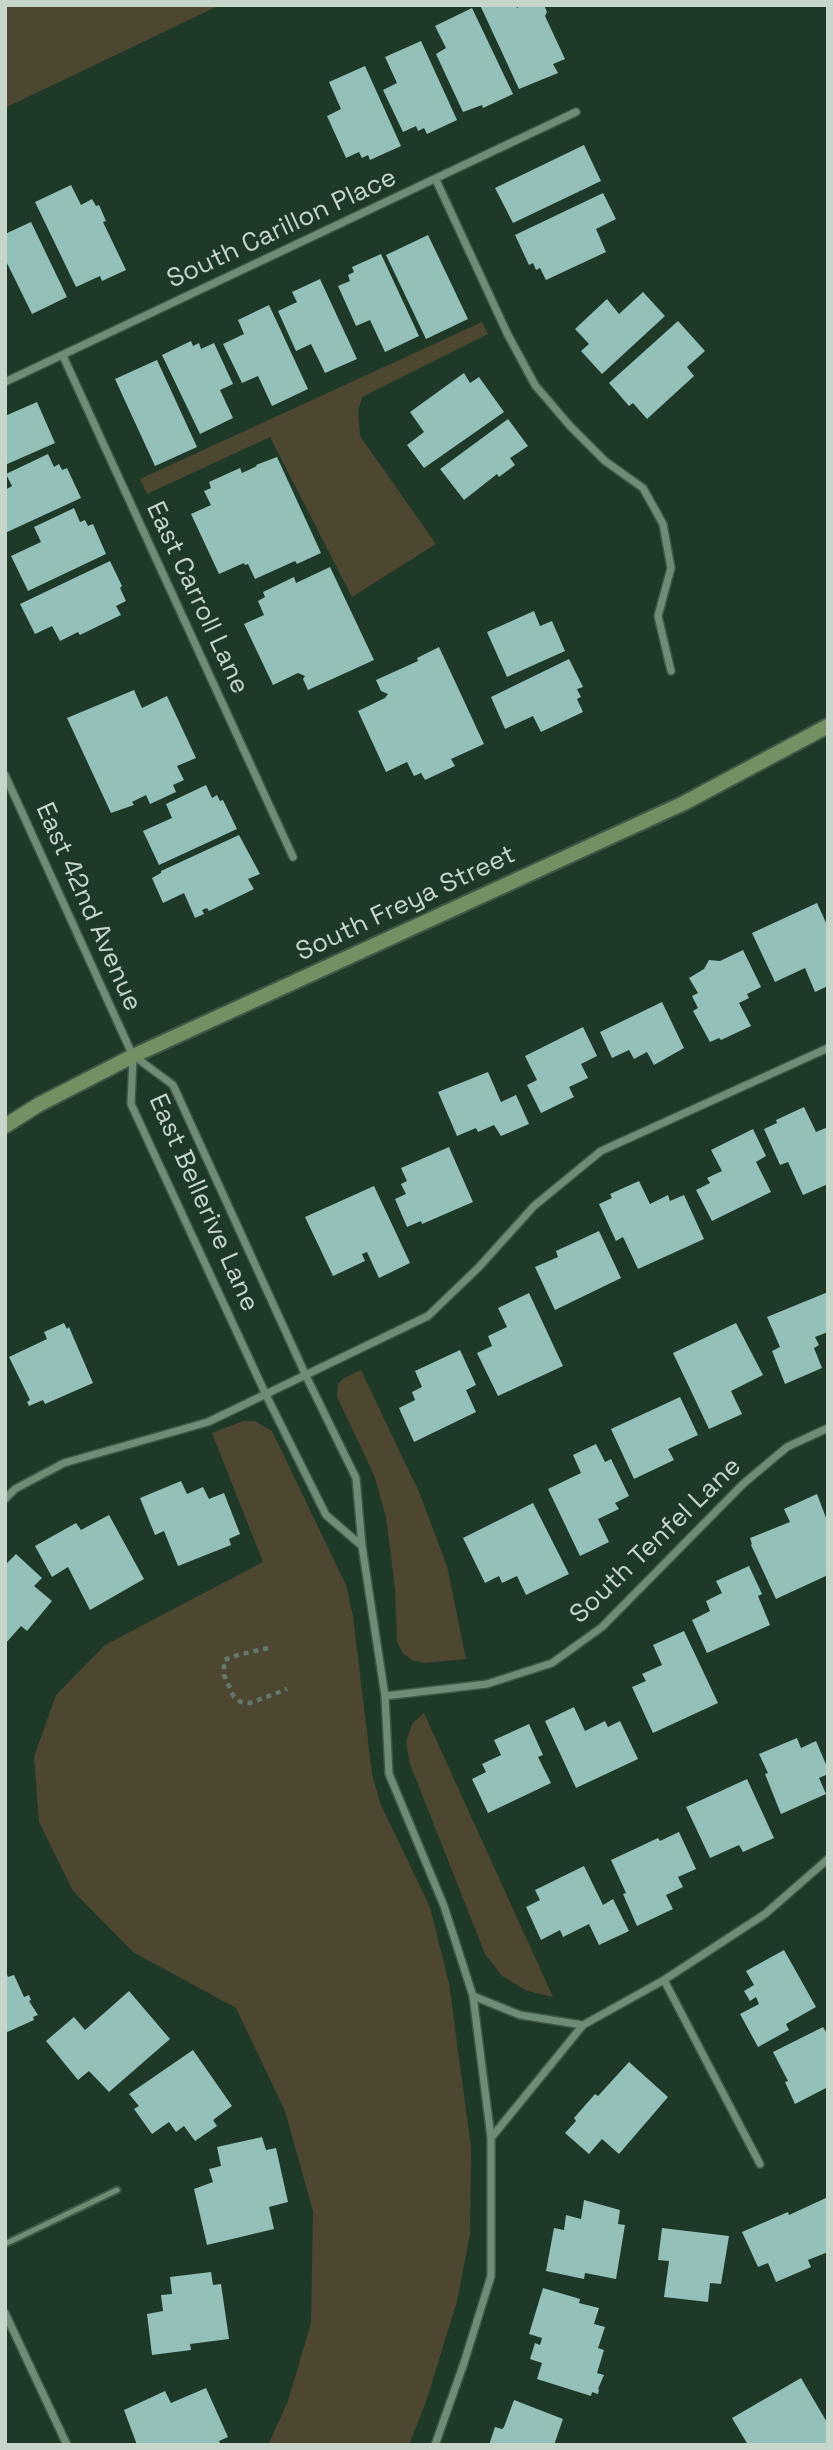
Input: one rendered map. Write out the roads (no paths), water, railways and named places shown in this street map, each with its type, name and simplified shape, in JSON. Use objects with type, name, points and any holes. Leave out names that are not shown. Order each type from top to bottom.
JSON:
[{"type":"main road","name":"South Freya Street","points":[[5,1126],[38,1105],[133,1056],[684,803],[828,726]]},
{"type":"street","name":"South Carillon Place","points":[[5,382],[576,112]]},
{"type":"street","points":[[436,180],[534,385],[605,461],[643,488],[663,524],[671,568],[658,616],[671,671]]},
{"type":"street","name":"East Carroll Lane","points":[[63,356],[293,857]]},
{"type":"street","name":"East 42nd Avenue","points":[[5,775],[133,1056]]},
{"type":"street","points":[[5,1499],[16,1489],[64,1463],[208,1422],[428,1316],[479,1267],[534,1206],[601,1152],[828,1048]]},
{"type":"street","name":"East Bellerive Lane","points":[[133,1056],[173,1084],[306,1376],[356,1478],[362,1546],[385,1696],[389,1774],[444,1906],[473,1996],[491,2138],[491,2276],[435,2445]]},
{"type":"street","name":"East Bellerive Lane","points":[[133,1056],[131,1104],[266,1395],[326,1515],[362,1546]]},
{"type":"street","name":"South Tenfel Lane","points":[[385,1696],[487,1684],[551,1663],[602,1627],[744,1484],[787,1447],[828,1428]]},
{"type":"street","points":[[491,2138],[583,2025],[664,1980],[765,1914],[828,1859]]},
{"type":"street","points":[[664,1980],[760,2164]]},
{"type":"street","points":[[473,1996],[520,2015],[583,2025]]},
{"type":"street","points":[[5,2313],[67,2445]]},
{"type":"lane","points":[[5,2244],[117,2190]]}]
